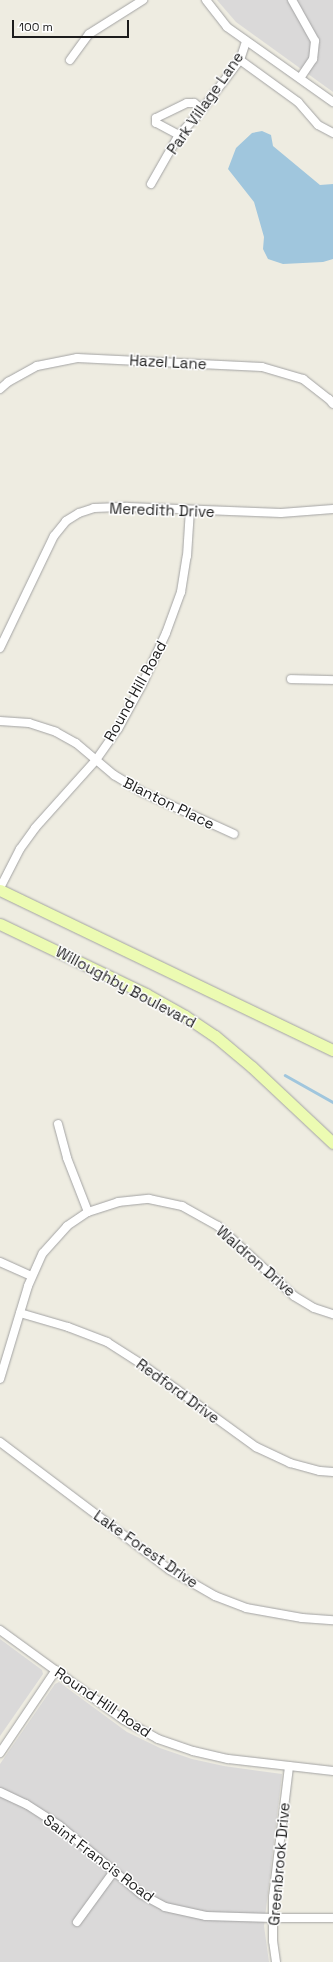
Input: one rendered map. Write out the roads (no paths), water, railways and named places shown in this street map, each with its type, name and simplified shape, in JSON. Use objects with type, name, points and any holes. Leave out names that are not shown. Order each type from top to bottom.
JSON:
[{"type":"street","points":[[70,60],[89,34],[143,0]]},
{"type":"street","points":[[206,0],[227,27],[246,42],[333,102]]},
{"type":"street","points":[[292,0],[315,41],[313,59],[300,78]]},
{"type":"street","name":"Park Village Lane","points":[[151,184],[179,135],[202,109],[240,60],[246,42]]},
{"type":"street","points":[[240,60],[298,102],[318,125],[333,133]]},
{"type":"street","points":[[179,135],[156,123],[156,118],[187,103],[194,103],[202,109]]},
{"type":"street","name":"Hazel Lane","points":[[0,389],[8,382],[37,366],[84,358],[262,367],[303,379],[329,399],[333,404]]},
{"type":"street","name":"Meredith Drive","points":[[0,648],[54,536],[66,521],[79,513],[94,508],[127,506],[281,513],[333,509]]},
{"type":"street","name":"Round Hill Road","points":[[0,889],[20,849],[35,828],[96,760],[118,729],[166,633],[182,592],[187,556],[190,510]]},
{"type":"street","points":[[291,679],[333,680]]},
{"type":"street","name":"Blanton Place","points":[[0,721],[30,723],[56,732],[76,743],[114,775],[142,792],[234,834]]},
{"type":"street","name":"Willoughby Boulevard","points":[[0,889],[333,1050]]},
{"type":"street","name":"Willoughby Boulevard","points":[[0,924],[146,994],[185,1016],[215,1036],[248,1064],[333,1144]]},
{"type":"street","points":[[58,1124],[67,1158],[88,1212]]},
{"type":"street","name":"Waldron Drive","points":[[0,1379],[31,1276],[43,1253],[67,1226],[88,1212],[118,1202],[149,1199],[182,1206],[218,1226],[294,1296],[314,1308],[333,1314]]},
{"type":"street","points":[[0,1262],[31,1276]]},
{"type":"street","name":"Redford Drive","points":[[20,1313],[68,1327],[107,1342],[143,1365],[256,1447],[290,1463],[320,1471],[333,1472]]},
{"type":"street","name":"Lake Forest Drive","points":[[0,1442],[170,1570],[215,1596],[246,1608],[302,1618],[333,1620]]},
{"type":"street","name":"Round Hill Road","points":[[0,1630],[124,1720],[158,1739],[193,1751],[228,1758],[333,1771]]},
{"type":"street","points":[[0,1753],[56,1670]]},
{"type":"street","name":"Greenbrook Drive","points":[[276,1962],[272,1918],[273,1897],[289,1766]]},
{"type":"street","name":"Saint Francis Road","points":[[0,1792],[26,1804],[60,1826],[141,1894],[165,1907],[206,1916],[333,1918]]},
{"type":"street","points":[[77,1922],[114,1871]]},
{"type":"water","points":[[262,131],[271,135],[273,146],[320,185],[333,184],[333,259],[323,262],[283,264],[268,259],[263,249],[264,237],[254,202],[228,169],[236,148],[252,133]]},
{"type":"waterway","points":[[285,1075],[333,1102]]}]
